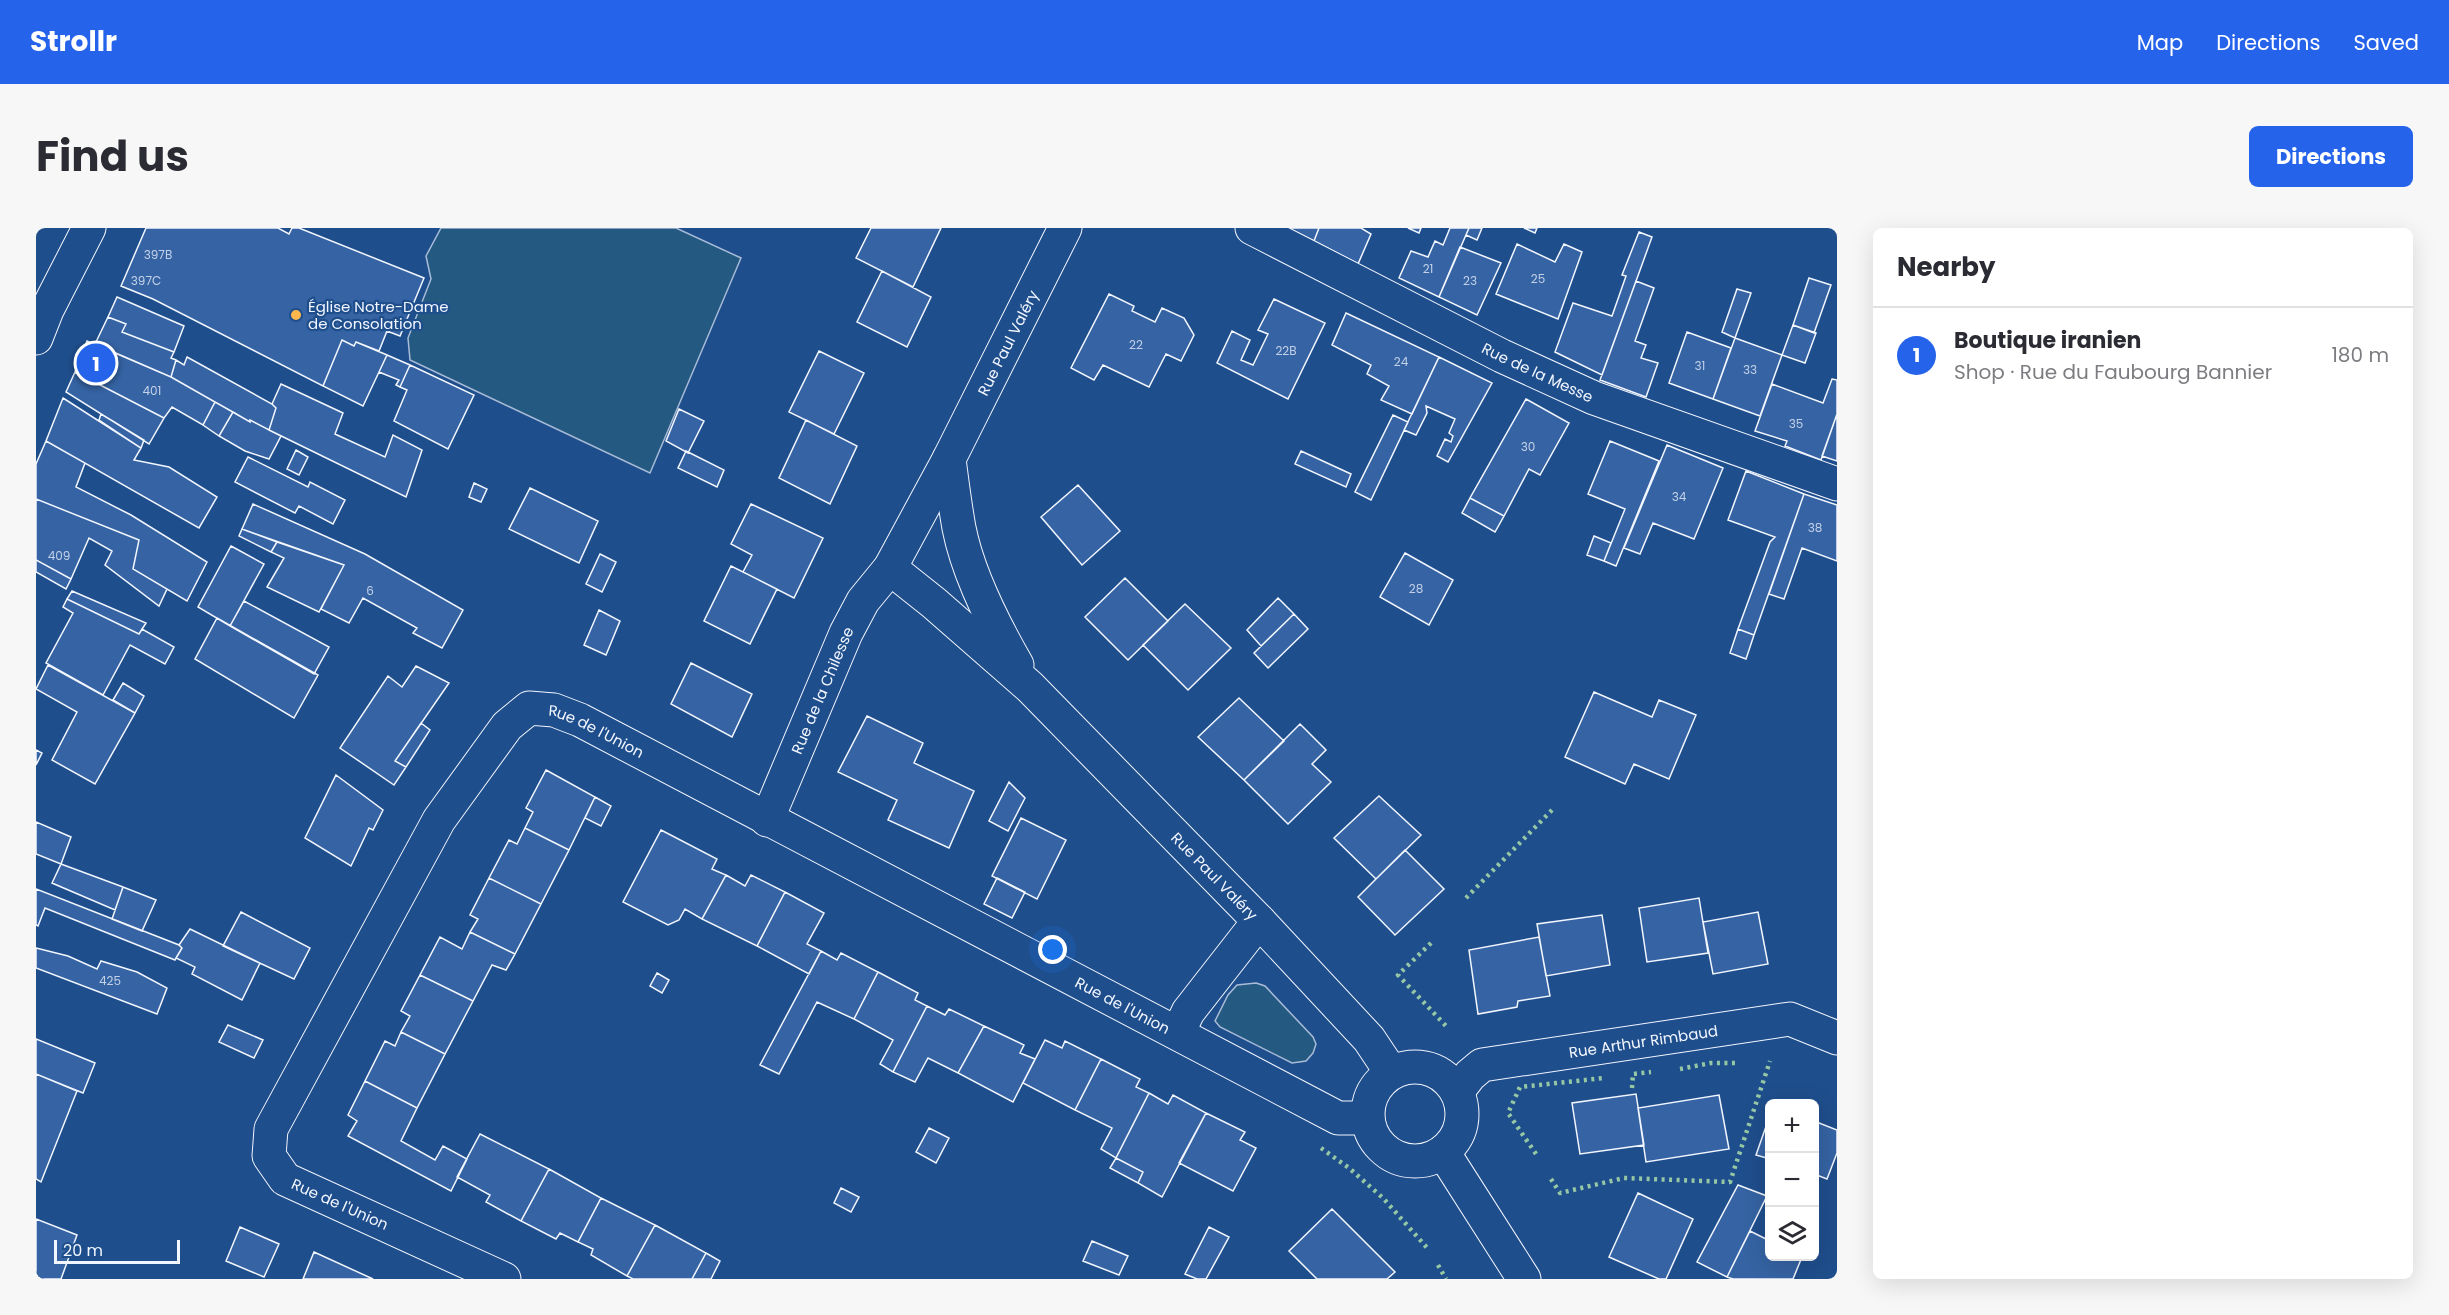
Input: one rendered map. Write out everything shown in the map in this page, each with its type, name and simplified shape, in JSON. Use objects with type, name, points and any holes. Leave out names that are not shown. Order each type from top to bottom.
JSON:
[{"type":"street","points":[[40,319],[89,228]]},
{"type":"street","name":"Rue Paul Valéry","points":[[1065,228],[949,459],[890,568],[934,603],[1030,687],[1259,921],[1369,1039],[1391,1072]]},
{"type":"street","name":"Rue de la Messe","points":[[1252,228],[1502,356],[1594,398],[1837,484]]},
{"type":"street","name":"Rue Paul Valéry","points":[[949,459],[959,530],[976,582],[1001,636],[1030,687]]},
{"type":"street","name":"Rue de la Chilesse","points":[[767,820],[846,633],[863,601],[890,568]]},
{"type":"street","name":"Rue de l'Union","points":[[504,1279],[285,1179],[269,1156],[272,1129],[439,820],[507,726],[529,708],[554,710],[579,720],[1338,1118],[1366,1118]]},
{"type":"street","points":[[1178,1033],[1188,1012],[1259,921]]},
{"type":"street","name":"Rue Arthur Rimbaud","points":[[1457,1092],[1470,1075],[1482,1065],[1790,1019],[1837,1038]]},
{"type":"street","points":[[1419,1066],[1433,1070],[1451,1083],[1457,1092],[1462,1105],[1459,1131],[1443,1152],[1430,1159],[1415,1161],[1401,1159],[1388,1153],[1377,1142],[1366,1118],[1373,1090],[1391,1072],[1405,1067],[1419,1066]]},
{"type":"street","points":[[1443,1152],[1524,1279]]},
{"type":"shaded area","points":[[441,228],[676,228],[741,258],[650,473],[410,360],[408,338],[431,279],[426,256]]},
{"type":"shaded area","points":[[1256,983],[1265,986],[1313,1037],[1316,1044],[1313,1053],[1306,1061],[1292,1063],[1220,1027],[1215,1021],[1228,995],[1237,985]]},
{"type":"building","name":"Église Notre-Dame de Consolation","points":[[146,228],[278,228],[289,234],[292,228],[299,228],[424,278],[400,336],[387,331],[379,351],[356,342],[354,346],[342,340],[323,386],[153,299],[121,286]]},
{"type":"building","points":[[871,228],[941,228],[913,287],[856,258]]},
{"type":"building","points":[[1288,228],[1319,228],[1314,241]]},
{"type":"building","points":[[1319,228],[1361,228],[1371,234],[1358,264],[1314,241]]},
{"type":"building","points":[[1408,228],[1421,228],[1419,233]]},
{"type":"building","points":[[1450,228],[1469,228],[1439,297],[1399,278],[1411,251],[1428,257],[1435,241],[1443,245]]},
{"type":"building","points":[[1469,228],[1482,228],[1477,240],[1466,235]]},
{"type":"building","points":[[1524,228],[1537,228],[1535,233]]},
{"type":"building","points":[[1639,232],[1652,237],[1602,375],[1555,352],[1573,303],[1612,316],[1626,276],[1622,275]]},
{"type":"building","points":[[1517,244],[1555,262],[1564,244],[1582,252],[1558,319],[1496,294]]},
{"type":"building","points":[[1460,247],[1501,263],[1477,315],[1439,297]]},
{"type":"building","points":[[882,271],[931,297],[907,347],[857,322]]},
{"type":"building","points":[[1809,278],[1831,285],[1814,333],[1793,325]]},
{"type":"building","points":[[1636,281],[1654,288],[1635,341],[1646,345],[1641,358],[1658,363],[1646,397],[1600,380]]},
{"type":"building","points":[[1737,289],[1751,293],[1735,338],[1722,332]]},
{"type":"building","points":[[1109,294],[1134,306],[1132,311],[1155,322],[1162,308],[1184,318],[1194,335],[1181,361],[1166,354],[1149,387],[1103,365],[1094,380],[1071,368]]},
{"type":"building","points":[[117,297],[184,326],[174,352],[122,332],[126,324],[108,317]]},
{"type":"building","points":[[1274,299],[1325,323],[1288,399],[1217,363],[1232,331],[1250,340],[1241,360],[1253,365],[1268,334],[1258,330]]},
{"type":"building","points":[[1346,313],[1439,357],[1412,414],[1381,400],[1389,386],[1367,374],[1371,365],[1332,345]]},
{"type":"building","points":[[108,317],[126,324],[122,332],[174,352],[171,358],[176,360],[171,377],[95,344]]},
{"type":"building","points":[[1793,325],[1816,333],[1805,363],[1782,355]]},
{"type":"building","points":[[1687,332],[1731,348],[1713,399],[1669,383]]},
{"type":"building","points":[[1735,338],[1782,355],[1760,416],[1713,399]]},
{"type":"building","points":[[342,340],[354,346],[356,342],[387,355],[363,406],[323,386]]},
{"type":"building","points":[[87,341],[171,377],[215,402],[203,425],[172,407],[164,418],[75,372]]},
{"type":"building","points":[[819,351],[864,373],[834,434],[789,412]]},
{"type":"building","points":[[387,355],[410,365],[400,387],[396,385],[399,380],[379,372]]},
{"type":"building","points":[[187,357],[272,404],[276,408],[269,430],[250,420],[250,422],[171,377],[176,360],[184,365]]},
{"type":"building","points":[[1439,357],[1492,383],[1448,462],[1437,456],[1445,439],[1451,442],[1453,436],[1449,433],[1455,419],[1426,406],[1427,413],[1416,435],[1404,430]]},
{"type":"building","points":[[410,365],[474,395],[448,449],[394,421],[407,390],[400,387]]},
{"type":"building","points":[[75,372],[164,418],[149,444],[66,392]]},
{"type":"building","points":[[1832,379],[1837,380],[1837,414],[1821,460],[1785,446],[1787,441],[1755,431],[1772,384],[1823,403]]},
{"type":"building","points":[[281,384],[343,413],[335,434],[385,457],[393,435],[422,450],[406,497],[269,430],[276,408],[272,404]]},
{"type":"building","points":[[63,398],[141,448],[134,460],[169,467],[217,497],[199,528],[46,441]]},
{"type":"building","points":[[1526,399],[1569,423],[1540,475],[1529,469],[1504,516],[1470,498]]},
{"type":"building","points":[[215,402],[233,412],[219,436],[203,425]]},
{"type":"building","points":[[679,409],[704,421],[688,453],[666,441]]},
{"type":"building","points":[[233,412],[281,436],[269,459],[245,451],[219,436]]},
{"type":"building","points":[[101,414],[144,440],[141,448],[99,420]]},
{"type":"building","points":[[1837,414],[1837,461],[1822,456]]},
{"type":"building","points":[[1393,415],[1408,422],[1371,500],[1355,492]]},
{"type":"building","points":[[806,420],[857,446],[830,504],[779,478]]},
{"type":"building","points":[[46,441],[85,463],[76,487],[131,515],[207,562],[187,601],[133,569],[139,540],[36,499],[36,464]]},
{"type":"building","points":[[1610,441],[1659,461],[1616,566],[1604,561],[1625,509],[1588,494]]},
{"type":"building","points":[[1667,445],[1723,468],[1694,539],[1653,523],[1640,554],[1624,548]]},
{"type":"building","points":[[296,450],[308,457],[299,475],[287,469]]},
{"type":"building","points":[[686,451],[724,470],[717,487],[678,468]]},
{"type":"building","points":[[1301,451],[1351,474],[1346,487],[1295,464]]},
{"type":"building","points":[[248,457],[308,487],[310,482],[345,500],[333,524],[299,506],[295,513],[235,482]]},
{"type":"building","points":[[1746,471],[1804,494],[1754,635],[1738,629],[1770,542],[1775,537],[1728,520]]},
{"type":"building","points":[[474,483],[487,489],[481,502],[469,497]]},
{"type":"building","points":[[1078,485],[1120,531],[1082,565],[1041,517]]},
{"type":"building","points":[[530,488],[598,521],[579,563],[509,529]]},
{"type":"building","points":[[1804,494],[1837,505],[1837,561],[1802,548],[1784,599],[1769,594]]},
{"type":"building","points":[[1470,498],[1504,516],[1495,532],[1462,513]]},
{"type":"building","points":[[36,499],[139,540],[133,569],[167,589],[159,606],[105,565],[112,551],[89,538],[71,579],[36,560]]},
{"type":"building","points":[[253,504],[365,554],[463,610],[442,648],[413,633],[417,628],[363,598],[349,623],[321,609],[344,565],[242,529]]},
{"type":"building","points":[[751,504],[823,538],[794,598],[743,572],[752,555],[731,544]]},
{"type":"building","points":[[242,529],[277,542],[271,552],[239,536]]},
{"type":"building","points":[[1594,536],[1611,543],[1604,561],[1587,555]]},
{"type":"building","points":[[277,542],[344,565],[319,612],[267,587],[284,558],[271,552]]},
{"type":"building","points":[[231,546],[264,564],[230,626],[198,607]]},
{"type":"building","points":[[1405,553],[1453,580],[1429,625],[1380,597]]},
{"type":"building","points":[[600,554],[616,562],[602,592],[586,584]]},
{"type":"building","points":[[36,560],[71,579],[66,589],[36,572]]},
{"type":"building","points":[[731,566],[777,589],[750,644],[704,621]]},
{"type":"building","points":[[1125,578],[1168,621],[1128,660],[1085,617]]},
{"type":"building","points":[[72,591],[146,623],[139,634],[67,599]]},
{"type":"building","points":[[1278,598],[1294,614],[1261,646],[1247,630]]},
{"type":"building","points":[[67,599],[139,634],[142,629],[174,647],[165,664],[130,645],[103,695],[46,663],[73,613],[63,607]]},
{"type":"building","points":[[244,601],[329,647],[314,674],[230,626]]},
{"type":"building","points":[[1185,604],[1231,648],[1188,690],[1143,645]]},
{"type":"building","points":[[599,610],[620,621],[606,655],[584,645]]},
{"type":"building","points":[[1294,614],[1308,629],[1268,668],[1254,653]]},
{"type":"building","points":[[217,618],[318,675],[294,718],[195,659]]},
{"type":"building","points":[[1738,629],[1754,635],[1746,659],[1730,653]]},
{"type":"building","points":[[691,663],[752,694],[732,737],[671,704]]},
{"type":"building","points":[[48,665],[135,713],[95,784],[52,760],[77,712],[36,689]]},
{"type":"building","points":[[416,666],[449,683],[395,761],[406,767],[394,785],[340,748],[388,676],[402,687]]},
{"type":"building","points":[[123,683],[144,696],[135,713],[113,700]]},
{"type":"building","points":[[1594,692],[1652,717],[1659,700],[1696,715],[1669,779],[1634,764],[1625,784],[1565,757]]},
{"type":"building","points":[[1239,698],[1284,741],[1244,780],[1198,737]]},
{"type":"building","points":[[867,716],[923,743],[914,763],[974,791],[949,848],[888,820],[897,800],[838,772]]},
{"type":"building","points":[[421,723],[430,730],[406,767],[395,761]]},
{"type":"building","points":[[1300,724],[1326,750],[1312,764],[1331,782],[1288,824],[1244,780]]},
{"type":"building","points":[[36,750],[42,753],[36,765]]},
{"type":"building","points":[[546,770],[595,797],[569,850],[525,828],[533,812],[526,808]]},
{"type":"building","points":[[336,775],[383,810],[373,830],[369,828],[351,866],[305,838]]},
{"type":"building","points":[[1009,782],[1025,798],[1008,831],[989,821]]},
{"type":"building","points":[[1379,796],[1421,835],[1376,879],[1334,838]]},
{"type":"building","points":[[595,797],[611,806],[601,826],[585,818]]},
{"type":"building","points":[[1021,818],[1066,840],[1037,899],[992,876]]},
{"type":"building","points":[[36,822],[71,837],[61,864],[36,854]]},
{"type":"building","points":[[525,828],[569,850],[541,904],[489,878],[509,840],[517,844]]},
{"type":"building","points":[[661,830],[717,859],[712,869],[726,875],[702,919],[685,909],[679,920],[668,925],[623,902]]},
{"type":"building","points":[[1405,850],[1444,889],[1395,935],[1358,897]]},
{"type":"building","points":[[61,864],[123,887],[115,910],[52,883]]},
{"type":"building","points":[[726,875],[745,886],[751,875],[785,892],[757,946],[702,919]]},
{"type":"building","points":[[489,878],[541,904],[515,954],[470,932],[478,919],[470,915]]},
{"type":"building","points":[[997,878],[1025,892],[1012,918],[984,904]]},
{"type":"building","points":[[123,887],[156,900],[142,931],[112,919]]},
{"type":"building","points":[[36,889],[182,948],[175,960],[45,908],[38,926],[36,925]]},
{"type":"building","points":[[785,892],[824,913],[807,944],[821,951],[809,974],[757,946]]},
{"type":"building","points":[[1699,898],[1708,953],[1647,962],[1639,908]]},
{"type":"building","points":[[241,912],[310,948],[294,979],[223,946]]},
{"type":"building","points":[[1758,912],[1768,964],[1713,974],[1703,922]]},
{"type":"building","points":[[1602,915],[1610,965],[1546,976],[1537,924]]},
{"type":"building","points":[[190,929],[260,963],[242,1000],[192,974],[195,967],[176,958],[182,948],[179,945]]},
{"type":"building","points":[[470,932],[515,954],[506,970],[492,965],[473,1001],[420,975],[440,937],[462,949]]},
{"type":"building","points":[[1539,937],[1550,996],[1518,1001],[1517,1007],[1478,1014],[1469,950]]},
{"type":"building","points":[[36,948],[68,956],[97,969],[101,961],[137,972],[167,988],[157,1014],[36,968]]},
{"type":"building","points":[[821,951],[837,960],[841,953],[878,972],[854,1019],[817,1002],[779,1074],[760,1065]]},
{"type":"building","points":[[878,972],[918,993],[915,1000],[927,1006],[893,1072],[880,1064],[893,1040],[854,1019]]},
{"type":"building","points":[[657,973],[669,980],[662,993],[650,986]]},
{"type":"building","points":[[420,975],[473,1001],[445,1054],[401,1032],[410,1016],[401,1011]]},
{"type":"building","points":[[927,1006],[945,1015],[949,1009],[984,1026],[958,1073],[928,1058],[915,1082],[893,1072]]},
{"type":"building","points":[[228,1025],[263,1040],[254,1058],[219,1042]]},
{"type":"building","points":[[984,1026],[1024,1045],[1020,1053],[1035,1059],[1013,1102],[958,1073]]},
{"type":"building","points":[[401,1032],[445,1054],[417,1108],[365,1081],[385,1041],[395,1046]]},
{"type":"building","points":[[36,1039],[95,1063],[83,1093],[36,1074]]},
{"type":"building","points":[[1045,1040],[1062,1048],[1065,1041],[1101,1059],[1075,1110],[1023,1083]]},
{"type":"building","points":[[1101,1059],[1140,1079],[1136,1087],[1149,1093],[1116,1158],[1101,1149],[1112,1128],[1075,1110]]},
{"type":"building","points":[[36,1074],[77,1091],[41,1182],[36,1179]]},
{"type":"building","points":[[365,1081],[417,1108],[401,1141],[435,1160],[443,1146],[467,1159],[451,1191],[348,1136],[357,1121],[348,1115]]},
{"type":"building","points":[[1149,1093],[1168,1104],[1173,1095],[1206,1113],[1162,1197],[1138,1183],[1143,1172],[1116,1158]]},
{"type":"building","points":[[1636,1094],[1644,1145],[1580,1154],[1572,1103]]},
{"type":"building","points":[[1719,1095],[1729,1149],[1646,1162],[1638,1108]]},
{"type":"building","points":[[1206,1113],[1245,1132],[1240,1140],[1256,1148],[1233,1191],[1179,1163]]},
{"type":"building","points":[[1819,1123],[1837,1130],[1837,1153],[1827,1179],[1819,1176]]},
{"type":"building","points":[[929,1128],[949,1138],[936,1163],[916,1152]]},
{"type":"building","points":[[1765,1129],[1765,1158],[1756,1155]]},
{"type":"building","points":[[480,1134],[549,1169],[521,1221],[486,1202],[490,1195],[457,1177]]},
{"type":"building","points":[[1116,1158],[1143,1172],[1138,1183],[1110,1168]]},
{"type":"building","points":[[549,1169],[601,1198],[578,1242],[560,1233],[556,1239],[521,1221]]},
{"type":"building","points":[[1738,1185],[1765,1195],[1765,1200],[1727,1277],[1697,1262]]},
{"type":"building","points":[[841,1188],[859,1197],[851,1212],[834,1203]]},
{"type":"building","points":[[1638,1193],[1693,1219],[1666,1279],[1659,1279],[1609,1257]]},
{"type":"building","points":[[601,1198],[655,1225],[627,1276],[591,1255],[593,1249],[578,1242]]},
{"type":"building","points":[[1332,1209],[1395,1272],[1387,1279],[1317,1279],[1289,1251]]},
{"type":"building","points":[[36,1219],[77,1235],[61,1279],[36,1279]]},
{"type":"building","points":[[655,1225],[706,1253],[692,1279],[633,1279],[627,1276]]},
{"type":"building","points":[[240,1227],[279,1244],[264,1277],[226,1261]]},
{"type":"building","points":[[1209,1227],[1229,1237],[1206,1279],[1197,1279],[1185,1274]]},
{"type":"building","points":[[1750,1231],[1765,1238],[1765,1261],[1800,1261],[1793,1279],[1733,1279],[1727,1277]]},
{"type":"building","points":[[1092,1241],[1128,1256],[1119,1275],[1083,1261]]},
{"type":"building","points":[[314,1252],[373,1279],[303,1279]]},
{"type":"building","points":[[706,1253],[720,1261],[711,1279],[692,1279]]},
{"type":"hedge","points":[[1466,898],[1553,809]]},
{"type":"hedge","points":[[1431,943],[1398,975],[1447,1027]]},
{"type":"hedge","points":[[1551,1179],[1560,1193],[1624,1178],[1730,1182],[1770,1061]]},
{"type":"hedge","points":[[1680,1069],[1711,1063],[1737,1063]]},
{"type":"hedge","points":[[1632,1088],[1633,1074],[1651,1072]]},
{"type":"hedge","points":[[1536,1154],[1508,1113],[1520,1087],[1604,1078]]},
{"type":"hedge","points":[[1321,1148],[1349,1168],[1383,1198],[1429,1250]]},
{"type":"hedge","points":[[1438,1265],[1446,1279]]},
{"type":"place","name":"Église Notre-Dame de Consolation","points":[[296,315]]},
{"type":"place","name":"Boutique iranien","points":[[96,363]]}]
